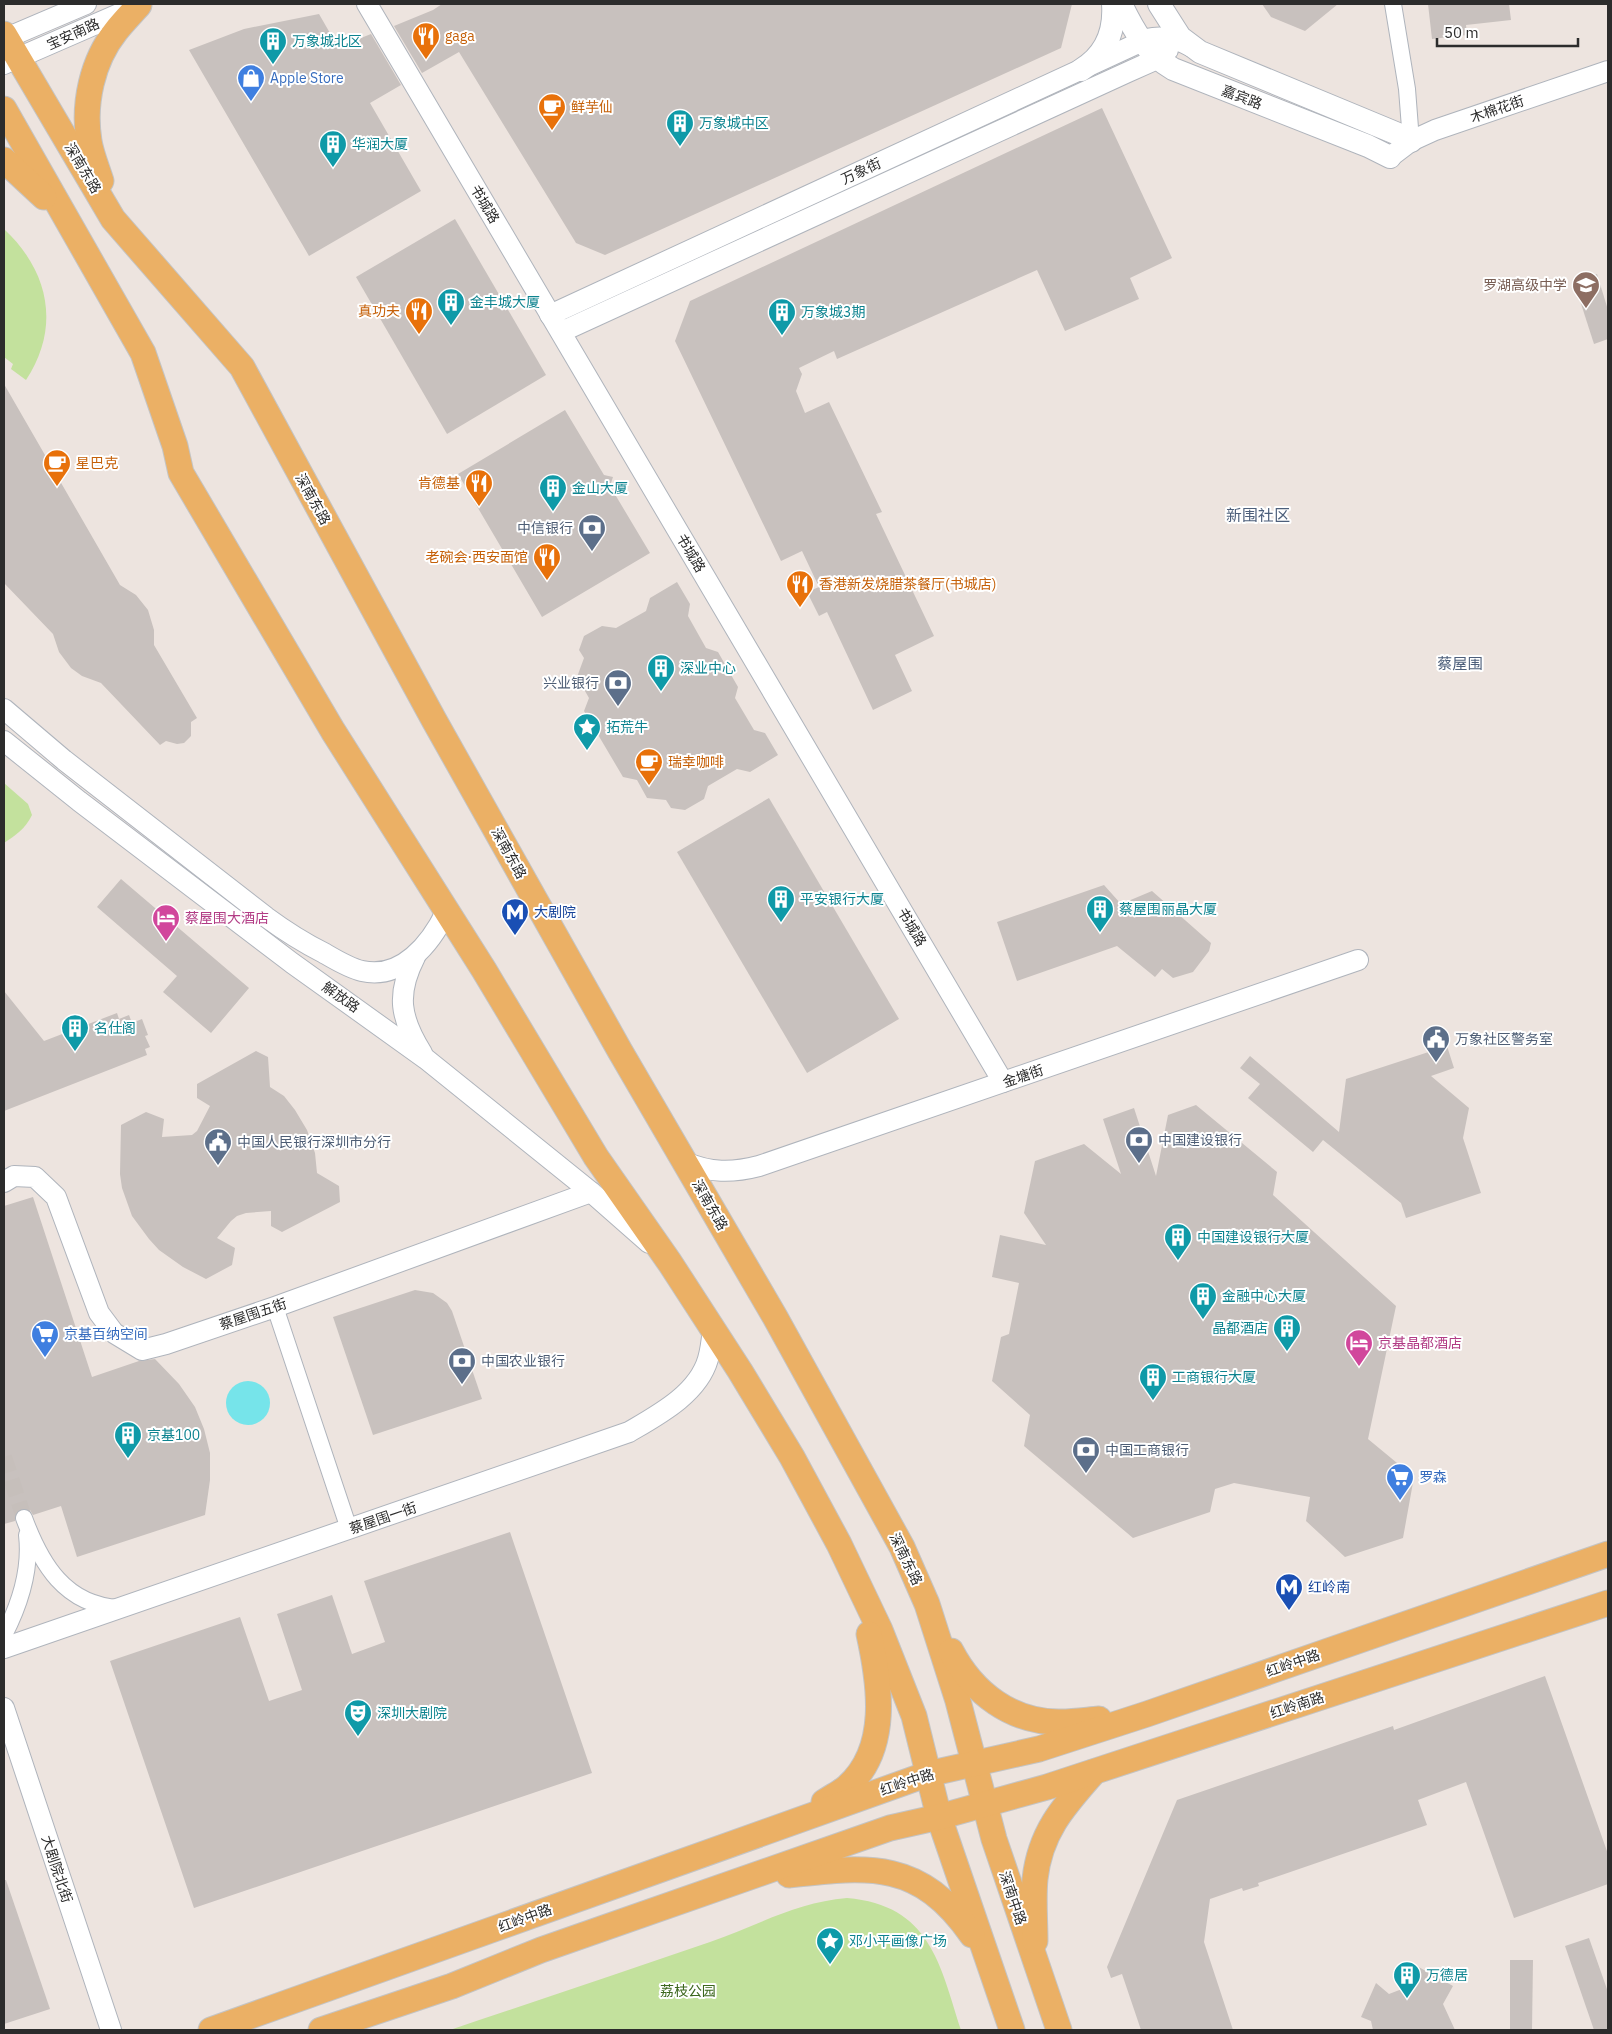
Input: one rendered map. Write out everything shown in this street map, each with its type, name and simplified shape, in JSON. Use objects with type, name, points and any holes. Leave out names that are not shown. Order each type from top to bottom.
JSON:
[{"type":"main road","points":[[113,219],[89,142],[88,100],[95,71],[105,49],[115,32],[140,4]]},
{"type":"main road","points":[[1081,70],[1095,60],[1107,44],[1113,23],[1113,4]]},
{"type":"main road","name":"嘉宾路","points":[[1121,4],[1141,42],[1157,59],[1181,73],[1368,146],[1390,157]]},
{"type":"main road","points":[[1159,4],[1181,40]]},
{"type":"main road","name":"嘉宾路","points":[[1181,40],[1214,59],[1378,125],[1411,142]]},
{"type":"main road","name":"深南东路","points":[[7,47],[113,219],[242,367],[434,720],[775,1317],[902,1548],[927,1604],[958,1701],[974,1763]]},
{"type":"main road","points":[[4,109],[62,214],[143,353],[175,446],[181,473],[333,731],[484,970],[596,1157],[713,1328],[792,1457],[839,1544],[880,1630],[914,1716],[939,1817],[1012,2030]]},
{"type":"main road","points":[[4,160],[62,214]]},
{"type":"main road","name":"红岭中路","points":[[211,2030],[928,1774],[1039,1749],[1146,1714],[1608,1554]]},
{"type":"main road","points":[[726,1845],[823,1802],[845,1789],[864,1765],[878,1724],[880,1704],[871,1643],[859,1587]]},
{"type":"main road","points":[[927,1604],[968,1678],[998,1705],[1014,1713],[1036,1720],[1060,1722],[1146,1714]]},
{"type":"main road","name":"红岭南路","points":[[984,1805],[1602,1608]]},
{"type":"main road","name":"深南中路","points":[[974,1763],[994,1839],[1059,2030]]},
{"type":"main road","points":[[1035,1961],[1035,1880],[1040,1851],[1049,1828],[1062,1808],[1094,1771]]},
{"type":"main road","points":[[321,2030],[452,1986],[541,1950],[890,1828],[984,1805]]},
{"type":"main road","points":[[746,1879],[860,1868],[898,1874],[914,1881],[939,1897],[956,1914],[985,1955]]},
{"type":"street","name":"宝安南路","points":[[7,47],[86,4]]},
{"type":"street","name":"宝安南路","points":[[7,47],[140,4]]},
{"type":"street","name":"书城路","points":[[366,4],[379,23],[1003,1082]]},
{"type":"street","name":"书城路","points":[[372,4],[379,23]]},
{"type":"street","points":[[1393,4],[1407,89],[1411,142]]},
{"type":"street","name":"万象街","points":[[550,315],[1141,42],[1158,37],[1181,40]]},
{"type":"street","name":"万象街","points":[[561,332],[1157,59],[1181,40]]},
{"type":"street","name":"木棉花街","points":[[1390,157],[1411,142],[1445,127],[1608,71]]},
{"type":"street","name":"解放路","points":[[4,709],[64,760],[288,934],[347,965],[364,971],[391,970],[415,957],[438,928],[446,912]]},
{"type":"street","name":"解放路","points":[[4,741],[79,801],[292,963],[426,1059],[591,1192],[670,1263]]},
{"type":"street","points":[[415,957],[405,979],[402,1003],[405,1020],[413,1039],[426,1059]]},
{"type":"street","name":"金塘街","points":[[685,1162],[714,1171],[744,1170],[1358,960]]},
{"type":"street","name":"蔡屋围五街","points":[[4,1182],[14,1176],[35,1177],[56,1197],[98,1313],[114,1333],[142,1350],[275,1307],[591,1192]]},
{"type":"street","points":[[275,1307],[349,1530]]},
{"type":"street","name":"蔡屋围一街","points":[[4,1648],[629,1432],[671,1404],[694,1384],[708,1361],[713,1328]]},
{"type":"street","points":[[4,1635],[15,1610],[25,1577],[28,1557],[24,1518],[42,1559],[52,1575],[66,1587],[94,1604],[106,1608],[120,1608]]},
{"type":"street","name":"大剧院北街","points":[[4,1708],[111,2030]]},
{"type":"green space","points":[[4,229],[19,245],[31,263],[40,281],[45,300],[44,340],[37,360],[26,380],[11,369],[13,364],[4,357]]},
{"type":"green space","points":[[4,783],[28,804],[32,815],[23,828],[4,843]]},
{"type":"green space","name":"邓小平画像广场","points":[[847,1898],[875,1903],[897,1912],[914,1925],[938,1961],[961,2030],[450,2030],[710,1942],[794,1909],[829,1900]]},
{"type":"water","points":[[252,1381],[264,1387],[269,1394],[269,1412],[264,1419],[257,1424],[244,1425],[236,1422],[229,1415],[226,1399],[229,1391],[236,1384]]},
{"type":"building","name":"万象城中区","points":[[442,4],[1072,4],[1061,48],[605,255],[576,243],[459,52],[422,73],[394,26],[433,10]]},
{"type":"building","points":[[1262,4],[1338,4],[1305,31],[1271,17]]},
{"type":"building","points":[[1428,4],[1509,4],[1511,20],[1466,25],[1467,35],[1432,39]]},
{"type":"building","points":[[319,14],[338,47],[371,34],[401,85],[370,103],[421,191],[309,256],[189,50],[244,29]]},
{"type":"building","name":"万象城3期","points":[[1102,108],[1172,258],[1130,278],[1139,299],[1065,331],[1037,270],[837,359],[834,351],[799,368],[802,374],[796,391],[805,413],[829,402],[882,512],[876,514],[934,636],[895,655],[912,691],[873,710],[827,612],[819,616],[807,592],[819,587],[802,551],[781,561],[675,341],[690,301]]},
{"type":"building","name":"金丰城大厦","points":[[455,219],[546,375],[447,434],[356,277]]},
{"type":"building","points":[[1597,274],[1608,310],[1608,339],[1594,344],[1574,282]]},
{"type":"building","points":[[4,384],[120,585],[136,595],[148,610],[154,630],[154,645],[197,718],[191,722],[191,736],[184,743],[177,744],[166,741],[160,745],[101,683],[82,676],[71,668],[59,652],[53,634],[4,583]]},
{"type":"building","name":"金山大厦","points":[[565,410],[604,475],[613,477],[610,486],[650,553],[542,617],[458,474]]},
{"type":"building","name":"深业中心","points":[[677,582],[690,604],[688,616],[706,648],[718,652],[738,687],[735,698],[754,730],[765,733],[778,755],[750,772],[737,769],[708,786],[704,799],[685,810],[671,808],[666,800],[647,798],[637,780],[623,777],[584,711],[589,698],[577,677],[584,658],[579,650],[584,636],[602,626],[616,628],[646,611],[650,598]]},
{"type":"building","name":"平安银行大厦","points":[[769,798],[899,1019],[807,1073],[677,852]]},
{"type":"building","name":"蔡屋围大酒店","points":[[121,879],[249,988],[211,1033],[163,992],[177,976],[97,907]]},
{"type":"building","name":"蔡屋围丽晶大厦","points":[[1104,885],[1121,904],[1152,891],[1211,943],[1209,951],[1193,972],[1173,978],[1162,969],[1155,977],[1117,946],[1017,981],[997,922]]},
{"type":"building","name":"名仕阁","points":[[4,991],[44,1041],[117,1013],[119,1019],[129,1015],[132,1023],[142,1019],[148,1035],[145,1036],[150,1047],[145,1049],[147,1055],[4,1111]]},
{"type":"building","points":[[1447,1046],[1454,1068],[1431,1076],[1469,1108],[1463,1138],[1481,1193],[1406,1218],[1401,1203],[1323,1140],[1313,1152],[1248,1098],[1260,1084],[1240,1068],[1250,1056],[1339,1132],[1346,1079]]},
{"type":"building","name":"中国人民银行深圳市分行","points":[[256,1051],[268,1057],[270,1087],[284,1096],[295,1110],[307,1130],[315,1153],[317,1173],[339,1186],[340,1202],[282,1232],[271,1226],[271,1211],[246,1213],[237,1216],[217,1238],[235,1248],[232,1265],[206,1279],[183,1267],[159,1250],[132,1216],[122,1188],[120,1174],[121,1125],[146,1112],[164,1119],[162,1137],[192,1135],[197,1131],[210,1106],[197,1098],[197,1084]]},
{"type":"building","name":"金融中心大厦","points":[[1196,1105],[1277,1172],[1273,1195],[1396,1306],[1368,1439],[1414,1477],[1403,1538],[1345,1557],[1306,1521],[1310,1497],[1234,1483],[1215,1489],[1210,1512],[1133,1538],[1024,1446],[1030,1415],[992,1381],[1001,1337],[1009,1334],[1019,1283],[992,1277],[1000,1235],[1046,1245],[1024,1213],[1035,1161],[1084,1144],[1121,1174],[1103,1119],[1134,1108],[1156,1176],[1168,1115]]},
{"type":"building","name":"京基100","points":[[33,1197],[92,1377],[139,1361],[155,1359],[179,1384],[195,1407],[204,1429],[210,1453],[210,1480],[205,1515],[77,1557],[61,1506],[33,1515],[30,1510],[21,1509],[16,1512],[15,1521],[4,1524],[4,1206]]},
{"type":"building","points":[[415,1290],[433,1293],[447,1303],[452,1311],[482,1399],[373,1435],[333,1317]]},
{"type":"building","name":"深圳大剧院","points":[[510,1532],[592,1773],[194,1908],[110,1661],[240,1617],[269,1701],[302,1690],[277,1614],[332,1595],[352,1654],[385,1642],[364,1581]]},
{"type":"building","points":[[1545,1676],[1608,1854],[1608,1884],[1514,1918],[1466,1782],[1418,1800],[1427,1825],[1258,1883],[1259,1886],[1243,1891],[1242,1888],[1210,1899],[1204,1942],[1233,2030],[1141,2030],[1122,1974],[1111,1978],[1107,1967],[1177,1800],[1393,1726],[1394,1730]]},
{"type":"building","points":[[4,1880],[6,1880],[50,2009],[4,2024]]},
{"type":"building","points":[[1589,1938],[1608,1992],[1608,2030],[1594,2030],[1565,1946]]},
{"type":"building","points":[[1510,1960],[1533,1960],[1532,2030],[1510,2030]]},
{"type":"building","name":"万德居","points":[[1415,1965],[1453,1986],[1443,2004],[1455,2030],[1373,2030],[1371,2021],[1361,2017],[1376,1983],[1389,1994],[1402,1989]]},
{"type":"tunnel","points":[[4,1457],[24,1518]]},
{"type":"place","name":"gaga","points":[[426,60]]},
{"type":"place","name":"万象城北区","points":[[273,65]]},
{"type":"place","name":"Apple Store","points":[[251,102]]},
{"type":"place","name":"鲜芋仙","points":[[552,131]]},
{"type":"place","name":"万象城中区","points":[[680,147]]},
{"type":"place","name":"华润大厦","points":[[333,168]]},
{"type":"place","name":"罗湖高级中学","points":[[1586,309]]},
{"type":"place","name":"金丰城大厦","points":[[451,326]]},
{"type":"place","name":"真功夫","points":[[419,335]]},
{"type":"place","name":"万象城3期","points":[[782,336]]},
{"type":"place","name":"星巴克","points":[[57,487]]},
{"type":"place","name":"肯德基","points":[[479,507]]},
{"type":"place","name":"金山大厦","points":[[553,512]]},
{"type":"place","name":"中信银行","points":[[592,552]]},
{"type":"place","name":"老碗会·西安面馆","points":[[547,581]]},
{"type":"place","name":"香港新发烧腊茶餐厅(书城店)","points":[[800,608]]},
{"type":"place","name":"深业中心","points":[[661,692]]},
{"type":"place","name":"兴业银行","points":[[618,707]]},
{"type":"place","name":"拓荒牛","points":[[587,751]]},
{"type":"place","name":"瑞幸咖啡","points":[[649,786]]},
{"type":"place","name":"平安银行大厦","points":[[781,923]]},
{"type":"place","name":"蔡屋围丽晶大厦","points":[[1100,933]]},
{"type":"place","name":"大剧院","points":[[515,936]]},
{"type":"place","name":"蔡屋围大酒店","points":[[166,942]]},
{"type":"place","name":"名仕阁","points":[[75,1052]]},
{"type":"place","name":"万象社区警务室","points":[[1436,1063]]},
{"type":"place","name":"中国建设银行","points":[[1139,1164]]},
{"type":"place","name":"中国人民银行深圳市分行","points":[[218,1166]]},
{"type":"place","name":"中国建设银行大厦","points":[[1178,1261]]},
{"type":"place","name":"金融中心大厦","points":[[1203,1320]]},
{"type":"place","name":"晶都酒店","points":[[1287,1352]]},
{"type":"place","name":"京基百纳空间","points":[[45,1358]]},
{"type":"place","name":"京基晶都酒店","points":[[1359,1367]]},
{"type":"place","name":"中国农业银行","points":[[462,1385]]},
{"type":"place","name":"工商银行大厦","points":[[1153,1401]]},
{"type":"place","name":"京基100","points":[[128,1459]]},
{"type":"place","name":"中国工商银行","points":[[1086,1474]]},
{"type":"place","name":"罗森","points":[[1400,1501]]},
{"type":"place","name":"红岭南","points":[[1289,1611]]},
{"type":"place","name":"深圳大剧院","points":[[358,1737]]},
{"type":"place","name":"邓小平画像广场","points":[[830,1965]]},
{"type":"place","name":"万德居","points":[[1407,1999]]},
{"type":"district","name":"新围社区","points":[[1258,515]]},
{"type":"district","name":"蔡屋围","points":[[1460,663]]},
{"type":"park label","name":"荔枝公园","points":[[688,1991]]}]
